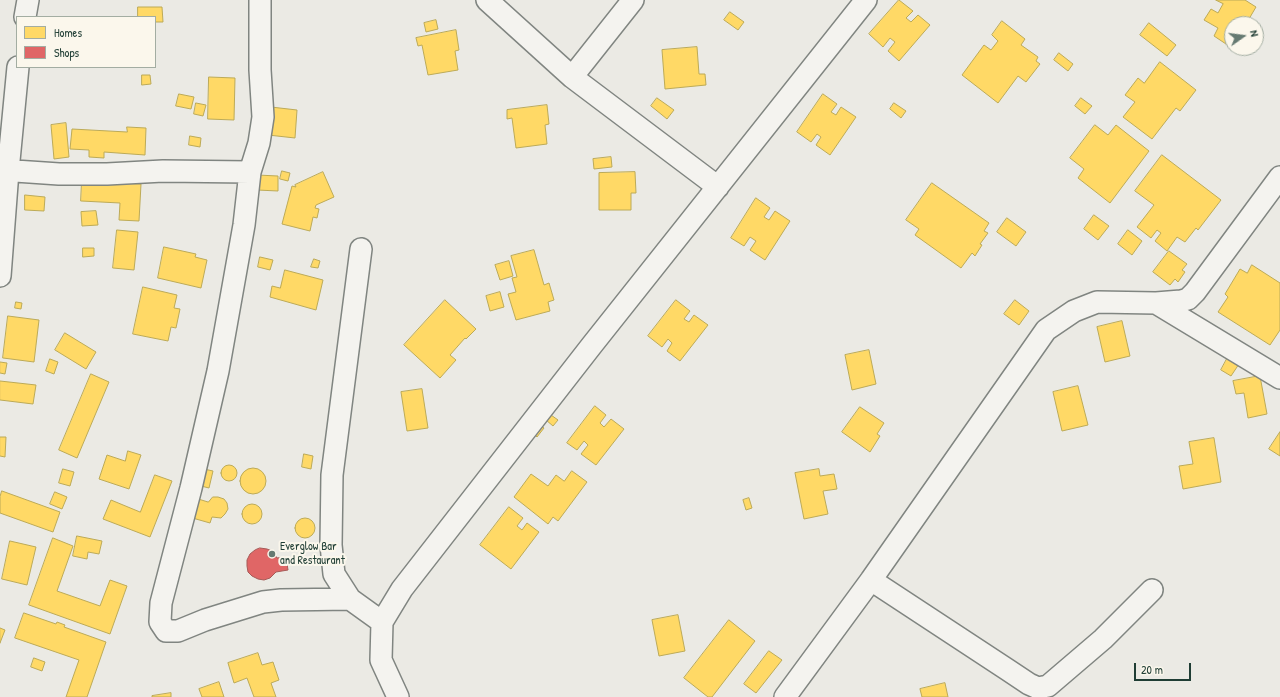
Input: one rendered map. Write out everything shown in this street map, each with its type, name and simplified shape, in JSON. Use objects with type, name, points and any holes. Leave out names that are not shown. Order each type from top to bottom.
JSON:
[{"type":"street","points":[[25,16],[28,0]]},
{"type":"street","points":[[260,0],[260,70],[263,117],[259,144],[250,172],[244,225],[218,371],[191,488],[161,603],[160,622],[166,631],[178,631],[263,602],[281,600],[350,599]]},
{"type":"street","points":[[487,0],[572,78],[718,187]]},
{"type":"street","points":[[572,78],[633,0]]},
{"type":"street","points":[[398,697],[381,660],[382,622],[402,589],[592,345],[866,0]]},
{"type":"street","points":[[0,276],[4,170],[18,68]]},
{"type":"street","points":[[4,170],[59,174],[107,174],[163,171],[250,172]]},
{"type":"street","points":[[785,697],[871,580],[1046,330],[1074,311],[1097,302],[1156,303],[1181,302],[1188,300],[1280,177]]},
{"type":"street","points":[[361,249],[332,475],[331,545],[334,574],[350,599],[382,622]]},
{"type":"street","points":[[1156,303],[1280,378]]},
{"type":"street","points":[[871,580],[1029,684],[1038,688],[1048,686],[1076,663],[1103,639],[1152,590]]},
{"type":"building: Homes","points":[[899,0],[913,11],[906,18],[911,22],[918,15],[930,25],[899,61],[888,51],[895,42],[890,38],[883,47],[869,34]]},
{"type":"building: Homes","points":[[1216,0],[1245,0],[1256,7],[1251,16],[1224,16],[1224,43],[1214,36],[1218,28],[1204,20],[1211,9],[1218,13],[1223,4]]},
{"type":"building: Homes","points":[[138,7],[162,7],[163,22],[156,22],[156,16],[138,16]]},
{"type":"building: Homes","points":[[730,12],[744,22],[738,30],[724,20]]},
{"type":"building: Homes","points":[[436,20],[438,29],[426,32],[424,23]]},
{"type":"building: Homes","points":[[1002,21],[1025,39],[1021,45],[1038,57],[1036,61],[1040,64],[1026,82],[1018,76],[998,103],[962,75],[984,45],[991,50],[998,41],[992,35]]},
{"type":"building: Homes","points":[[1149,23],[1176,45],[1167,56],[1140,35]]},
{"type":"building: Homes","points":[[456,30],[459,50],[455,51],[458,70],[428,75],[422,45],[418,46],[416,38]]},
{"type":"building: Homes","points":[[697,47],[699,74],[705,74],[706,85],[665,89],[662,50]]},
{"type":"building: Homes","points":[[1059,53],[1073,64],[1068,71],[1054,60]]},
{"type":"building: Homes","points":[[1160,62],[1196,90],[1180,111],[1176,108],[1152,139],[1123,117],[1135,102],[1125,95],[1138,78],[1144,83]]},
{"type":"building: Homes","points":[[142,75],[150,75],[151,84],[142,85]]},
{"type":"building: Homes","points":[[209,77],[235,78],[234,120],[208,119]]},
{"type":"building: Homes","points":[[179,94],[194,97],[191,109],[176,106]]},
{"type":"building: Homes","points":[[823,94],[837,104],[831,112],[836,115],[841,107],[856,117],[830,155],[816,145],[821,137],[817,134],[811,142],[797,132]]},
{"type":"building: Homes","points":[[657,98],[674,110],[667,119],[651,106]]},
{"type":"building: Homes","points":[[1081,98],[1092,106],[1085,114],[1075,106]]},
{"type":"building: Homes","points":[[196,103],[206,105],[203,116],[194,114]]},
{"type":"building: Homes","points":[[894,103],[906,111],[901,118],[890,109]]},
{"type":"building: Homes","points":[[547,105],[549,124],[545,125],[547,144],[516,148],[512,118],[507,119],[507,110]]},
{"type":"building: Homes","points":[[271,107],[297,110],[295,138],[268,135]]},
{"type":"building: Homes","points":[[66,123],[69,157],[54,159],[51,125]]},
{"type":"building: Homes","points":[[1095,125],[1108,135],[1116,125],[1149,151],[1110,203],[1078,178],[1084,169],[1070,158]]},
{"type":"building: Homes","points":[[127,127],[146,128],[145,155],[104,152],[104,158],[89,157],[89,150],[70,149],[72,129],[127,132]]},
{"type":"building: Homes","points":[[190,136],[201,138],[200,147],[189,145]]},
{"type":"building: Homes","points":[[1162,155],[1221,200],[1198,230],[1196,228],[1185,242],[1177,237],[1167,251],[1155,241],[1161,233],[1157,230],[1151,238],[1137,227],[1154,205],[1135,191]]},
{"type":"building: Homes","points":[[611,157],[612,167],[594,169],[593,159]]},
{"type":"building: Homes","points":[[282,171],[290,173],[288,181],[280,179]]},
{"type":"building: Homes","points":[[323,172],[334,197],[316,205],[315,208],[319,209],[317,218],[313,217],[310,231],[282,224],[292,186],[296,187],[295,185]]},
{"type":"building: Homes","points":[[635,172],[636,193],[631,193],[631,210],[599,210],[599,173]]},
{"type":"building: Homes","points":[[257,175],[278,176],[278,191],[257,190]]},
{"type":"building: Homes","points":[[82,181],[141,184],[139,221],[119,220],[120,203],[81,201]]},
{"type":"building: Homes","points":[[932,183],[989,223],[984,231],[988,233],[980,244],[982,245],[975,256],[972,253],[961,268],[915,235],[919,229],[906,220]]},
{"type":"building: Homes","points":[[25,195],[45,197],[44,211],[25,210]]},
{"type":"building: Homes","points":[[756,198],[770,208],[764,217],[769,220],[775,211],[790,221],[765,260],[750,250],[756,241],[750,237],[744,246],[731,238]]},
{"type":"building: Homes","points":[[96,211],[98,225],[82,226],[81,212]]},
{"type":"building: Homes","points":[[1094,215],[1109,226],[1098,240],[1084,229]]},
{"type":"building: Homes","points":[[1007,218],[1026,232],[1016,246],[997,232]]},
{"type":"building: Homes","points":[[117,230],[138,232],[134,270],[113,268]]},
{"type":"building: Homes","points":[[1128,230],[1142,241],[1132,255],[1118,244]]},
{"type":"building: Homes","points":[[164,247],[196,254],[195,257],[207,260],[201,288],[158,278]]},
{"type":"building: Homes","points":[[83,248],[94,248],[94,256],[83,257]]},
{"type":"building: Homes","points":[[534,250],[544,285],[549,283],[554,300],[548,302],[550,311],[516,320],[508,294],[516,292],[512,278],[517,277],[511,256]]},
{"type":"building: Homes","points":[[1169,251],[1187,264],[1182,270],[1185,272],[1178,282],[1175,279],[1170,285],[1153,272]]},
{"type":"building: Homes","points":[[260,257],[273,260],[270,270],[258,267]]},
{"type":"building: Homes","points":[[314,259],[320,261],[318,268],[311,267]]},
{"type":"building: Homes","points":[[509,261],[513,276],[500,280],[495,265]]},
{"type":"building: Homes","points":[[1252,265],[1280,283],[1280,330],[1270,345],[1218,312],[1228,297],[1225,294],[1240,269],[1247,273]]},
{"type":"building: Homes","points":[[285,270],[323,280],[316,310],[270,297],[272,286],[280,288]]},
{"type":"building: Homes","points":[[143,287],[177,295],[174,308],[180,309],[176,328],[171,327],[168,341],[133,334]]},
{"type":"building: Homes","points":[[500,292],[504,307],[490,311],[486,296]]},
{"type":"building: Homes","points":[[445,300],[476,329],[466,339],[465,338],[450,355],[456,360],[440,378],[404,345]]},
{"type":"building: Homes","points":[[676,300],[690,311],[684,319],[689,322],[694,315],[708,325],[680,361],[667,351],[672,343],[668,339],[662,347],[648,336]]},
{"type":"building: Homes","points":[[1015,300],[1029,311],[1019,325],[1004,314]]},
{"type":"building: Homes","points":[[16,302],[22,303],[21,309],[15,308]]},
{"type":"building: Homes","points":[[8,316],[39,320],[34,362],[3,358]]},
{"type":"building: Homes","points":[[1122,321],[1130,356],[1105,362],[1097,327]]},
{"type":"building: Homes","points":[[65,333],[96,352],[86,369],[55,350]]},
{"type":"building: Homes","points":[[869,350],[876,384],[852,390],[845,355]]},
{"type":"building: Homes","points":[[1228,357],[1239,364],[1231,376],[1221,370]]},
{"type":"building: Homes","points":[[50,359],[58,362],[54,374],[46,371]]},
{"type":"building: Homes","points":[[0,362],[7,363],[5,374],[0,373]]},
{"type":"building: Homes","points":[[91,374],[109,382],[77,458],[59,450]]},
{"type":"building: Homes","points":[[1260,376],[1267,414],[1248,418],[1244,393],[1236,394],[1233,381]]},
{"type":"building: Homes","points":[[0,381],[36,385],[33,404],[0,400]]},
{"type":"building: Homes","points":[[1078,386],[1088,425],[1062,431],[1053,392]]},
{"type":"building: Homes","points":[[422,389],[428,428],[407,431],[401,392]]},
{"type":"building: Homes","points":[[595,406],[606,415],[600,423],[604,427],[611,419],[624,429],[596,465],[581,454],[588,445],[584,441],[577,450],[567,443]]},
{"type":"building: Homes","points":[[860,407],[884,423],[877,434],[880,436],[870,452],[842,432]]},
{"type":"building: Homes","points":[[551,415],[558,420],[553,426],[546,420]]},
{"type":"building: Homes","points":[[539,424],[544,428],[537,437],[532,432]]},
{"type":"building: Homes","points":[[1280,432],[1280,456],[1269,449]]},
{"type":"building: Homes","points":[[0,437],[6,437],[5,457],[0,456]]},
{"type":"building: Homes","points":[[1214,438],[1221,482],[1183,489],[1179,466],[1193,464],[1189,442]]},
{"type":"building: Homes","points":[[128,451],[141,455],[129,489],[99,479],[107,455],[125,461]]},
{"type":"building: Homes","points":[[304,454],[313,456],[311,469],[302,467]]},
{"type":"building: Homes","points":[[226,465],[232,465],[237,470],[235,479],[232,481],[226,481],[221,476],[221,470]]},
{"type":"building: Homes","points":[[253,468],[262,472],[266,481],[262,490],[253,494],[244,490],[240,481],[244,472]]},
{"type":"building: Homes","points":[[63,469],[74,472],[70,486],[59,483]]},
{"type":"building: Homes","points":[[204,469],[213,471],[209,488],[201,486]]},
{"type":"building: Homes","points":[[819,469],[820,476],[834,474],[837,489],[823,491],[828,514],[804,519],[795,473]]},
{"type":"building: Homes","points":[[572,471],[587,482],[558,521],[553,517],[548,524],[514,497],[531,474],[548,486],[556,475],[564,481]]},
{"type":"building: Homes","points":[[155,475],[172,481],[150,537],[103,519],[111,500],[140,512]]},
{"type":"building: Homes","points":[[2,491],[60,512],[53,532],[0,513],[0,497]]},
{"type":"building: Homes","points":[[55,492],[67,497],[62,509],[50,504]]},
{"type":"building: Homes","points":[[213,497],[224,499],[227,503],[228,509],[221,518],[212,517],[210,523],[189,517],[195,498],[208,502]]},
{"type":"building: Homes","points":[[749,498],[752,508],[746,510],[743,500]]},
{"type":"building: Homes","points":[[252,504],[259,507],[262,514],[259,521],[252,524],[245,521],[242,514],[245,507]]},
{"type":"building: Homes","points":[[509,507],[523,518],[517,526],[522,530],[527,523],[539,532],[511,569],[480,545]]},
{"type":"building: Homes","points":[[305,518],[312,521],[315,528],[312,535],[305,538],[298,535],[295,528],[298,521]]},
{"type":"building: Homes","points":[[77,536],[102,541],[99,554],[88,552],[87,559],[73,556]]},
{"type":"building: Homes","points":[[53,538],[73,546],[57,591],[100,606],[110,580],[127,586],[110,634],[29,605]]},
{"type":"building: Homes","points":[[10,541],[36,547],[27,585],[2,579]]},
{"type":"building: Homes","points":[[24,613],[56,624],[57,622],[65,625],[64,627],[106,642],[87,697],[66,697],[79,660],[15,638]]},
{"type":"building: Homes","points":[[678,615],[685,651],[659,656],[652,620]]},
{"type":"building: Homes","points":[[729,620],[755,641],[712,697],[708,697],[684,678]]},
{"type":"building: Homes","points":[[0,628],[5,630],[0,643]]},
{"type":"building: Homes","points":[[769,651],[782,660],[756,693],[744,684]]},
{"type":"building: Homes","points":[[258,653],[262,665],[273,662],[279,680],[271,683],[276,697],[254,697],[247,678],[234,683],[228,663]]},
{"type":"building: Homes","points":[[34,658],[45,662],[42,671],[31,667]]},
{"type":"building: Homes","points":[[219,682],[224,697],[202,697],[199,689]]},
{"type":"building: Homes","points":[[945,683],[948,697],[922,697],[920,689]]},
{"type":"building: Homes","points":[[171,693],[171,697],[152,697],[152,696]]},
{"type":"building: Shops","points":[[260,548],[272,551],[277,558],[286,557],[288,570],[276,572],[270,578],[264,580],[252,576],[248,572],[247,560],[250,554]]},
{"type":"place","name":"Everglow Bar and Restaurant","points":[[272,554]]}]
